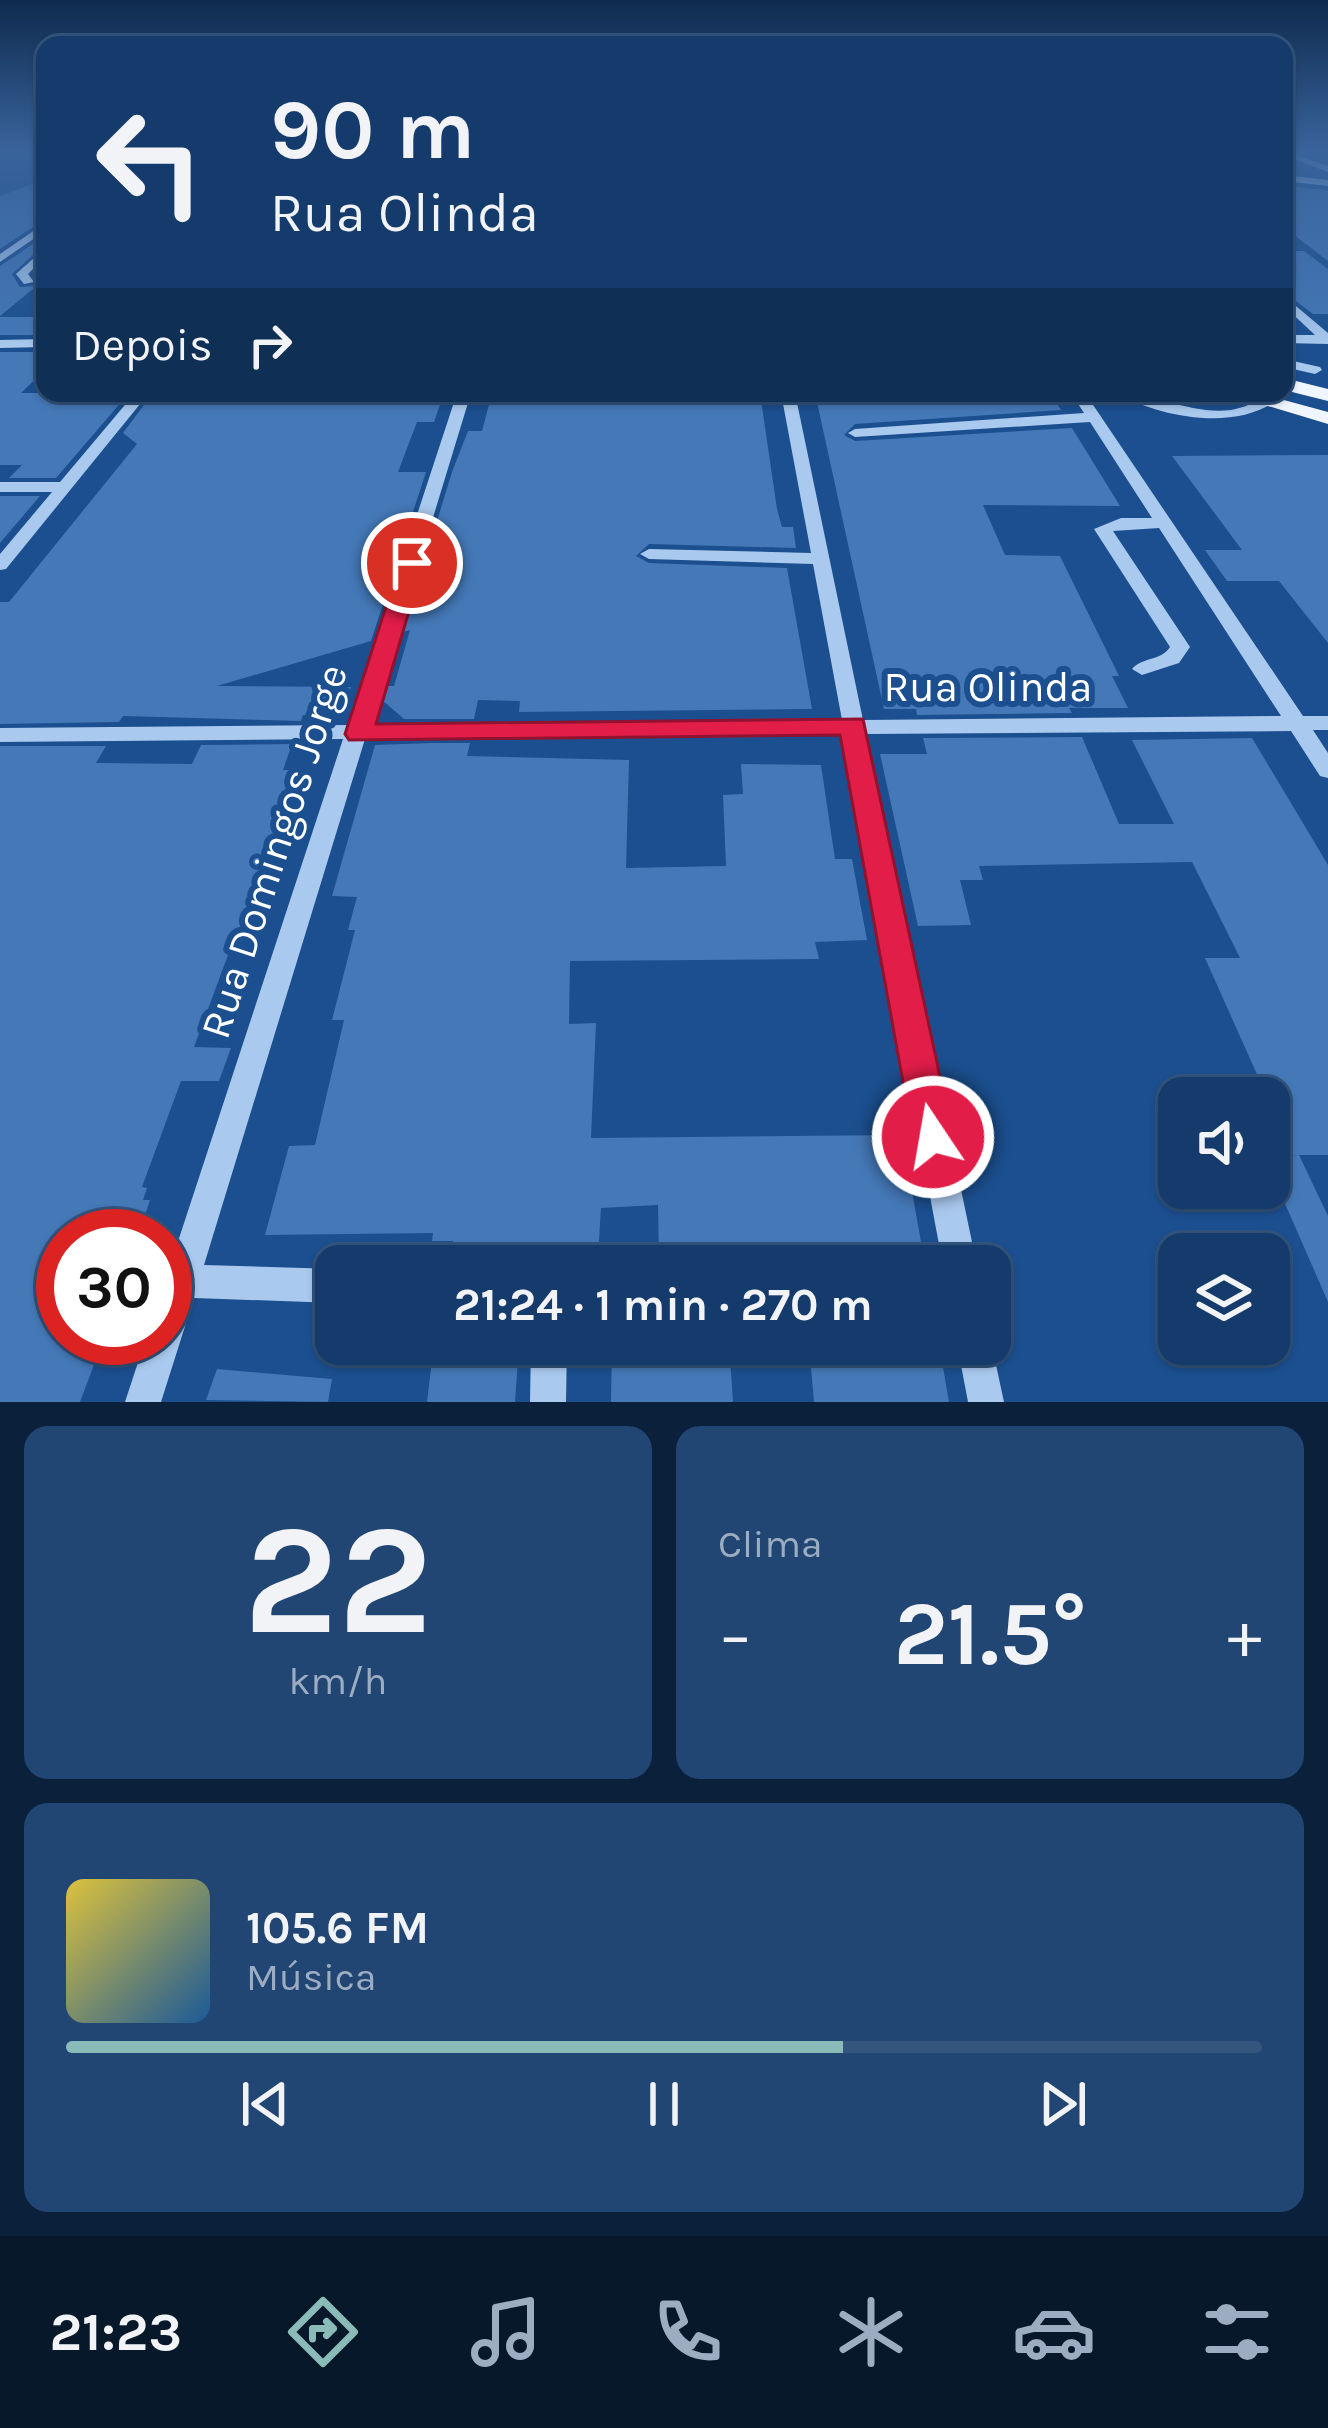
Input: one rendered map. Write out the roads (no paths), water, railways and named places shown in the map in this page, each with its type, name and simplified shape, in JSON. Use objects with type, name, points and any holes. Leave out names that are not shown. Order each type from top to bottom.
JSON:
[{"type":"main road","points":[[1293,386],[1328,395]]},
{"type":"main road","points":[[1267,402],[1328,418]]},
{"type":"street","points":[[0,259],[36,232]]},
{"type":"street","points":[[0,245],[36,247]]},
{"type":"street","points":[[28,282],[22,274],[36,258]]},
{"type":"street","points":[[1293,308],[1326,336]]},
{"type":"street","points":[[1293,338],[1326,336]]},
{"type":"street","points":[[0,344],[36,344]]},
{"type":"street","points":[[0,565],[134,402]]},
{"type":"street","name":"Rua Domingos Jorge","points":[[192,1250],[461,402]]},
{"type":"street","points":[[790,402],[956,1245]]},
{"type":"street","points":[[1085,402],[1328,770]]},
{"type":"street","points":[[1160,402],[1219,417],[1242,416],[1267,402]]},
{"type":"street","points":[[855,433],[1094,417]]},
{"type":"street","points":[[0,488],[62,488]]},
{"type":"street","points":[[1142,669],[1172,659],[1180,647],[1103,529],[1121,523],[1165,523]]},
{"type":"street","points":[[649,554],[820,559]]},
{"type":"street","name":"Rua Olinda","points":[[0,735],[1328,723]]},
{"type":"street","points":[[192,1281],[315,1285]]},
{"type":"street","name":"Rua Domingos Jorge","points":[[143,1402],[156,1365]]},
{"type":"street","points":[[548,1402],[549,1365]]},
{"type":"street","points":[[979,1365],[986,1402]]}]
